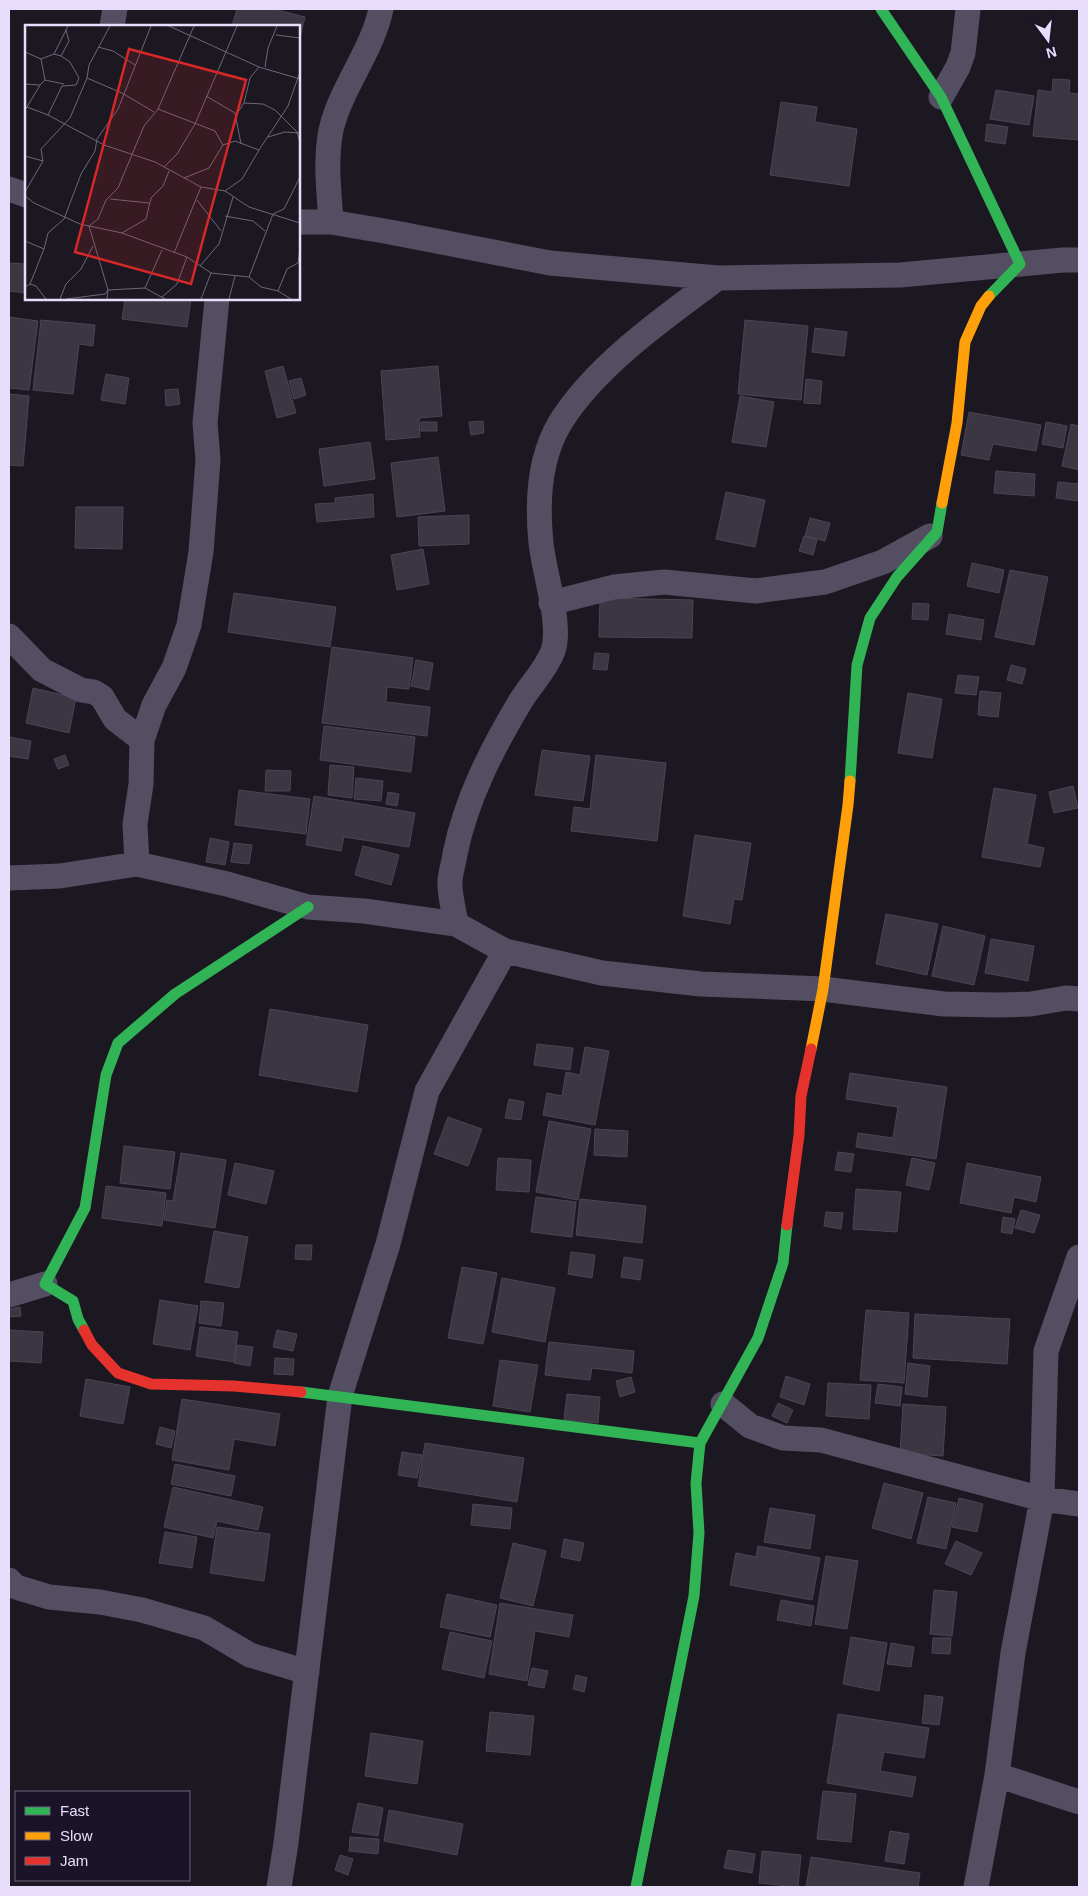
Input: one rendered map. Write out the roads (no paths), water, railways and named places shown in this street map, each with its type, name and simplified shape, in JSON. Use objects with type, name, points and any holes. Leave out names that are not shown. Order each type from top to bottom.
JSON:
[{"type":"street","points":[[112,25],[115,9]]},
{"type":"street","points":[[331,222],[327,160],[331,129],[345,93],[366,52],[381,9]]},
{"type":"street","points":[[881,9],[941,97],[1020,264]]},
{"type":"street","points":[[941,97],[961,60],[968,9]]},
{"type":"street","points":[[9,189],[25,195]]},
{"type":"street","points":[[300,222],[331,222],[550,263],[718,278],[900,275],[1079,260]]},
{"type":"street","points":[[636,1887],[694,1596],[699,1534],[696,1483],[700,1443],[758,1338],[782,1263],[790,1191],[799,1135],[801,1096],[823,990],[838,891],[848,805],[857,665],[870,618],[897,576],[937,532],[957,423],[965,342],[981,306],[1020,264]]},
{"type":"street","points":[[456,924],[450,880],[459,835],[475,788],[500,736],[553,651],[556,632],[541,544],[538,499],[546,457],[560,423],[587,387],[630,345],[718,278]]},
{"type":"street","points":[[137,864],[136,824],[141,784],[142,740],[154,705],[174,668],[189,625],[201,552],[208,460],[205,423],[217,300]]},
{"type":"street","points":[[551,603],[614,587],[664,582],[756,591],[825,582],[883,562],[937,532]]},
{"type":"street","points":[[9,636],[42,670],[81,690],[94,692],[102,697],[115,719],[142,740]]},
{"type":"street","points":[[9,878],[60,876],[137,864],[219,882],[308,907],[364,911],[456,924],[505,950],[611,974],[701,984],[823,990],[944,1004],[1000,1005],[1031,1004],[1066,998],[1079,1000]]},
{"type":"street","points":[[9,1295],[45,1284],[85,1208],[106,1075],[118,1043],[175,994],[308,907]]},
{"type":"street","points":[[279,1887],[286,1843],[340,1396],[388,1244],[427,1092],[505,950]]},
{"type":"street","points":[[976,1887],[997,1775],[1013,1654],[1042,1499],[1046,1351],[1079,1257]]},
{"type":"street","points":[[45,1284],[73,1301],[78,1319],[92,1345],[118,1373],[151,1384],[234,1386],[340,1396],[700,1443]]},
{"type":"street","points":[[723,1404],[750,1426],[783,1438],[821,1440],[1042,1499],[1079,1504]]},
{"type":"street","points":[[9,1580],[16,1587],[49,1597],[100,1602],[142,1610],[204,1628],[250,1656],[307,1672]]},
{"type":"street","points":[[997,1775],[1079,1802]]}]
